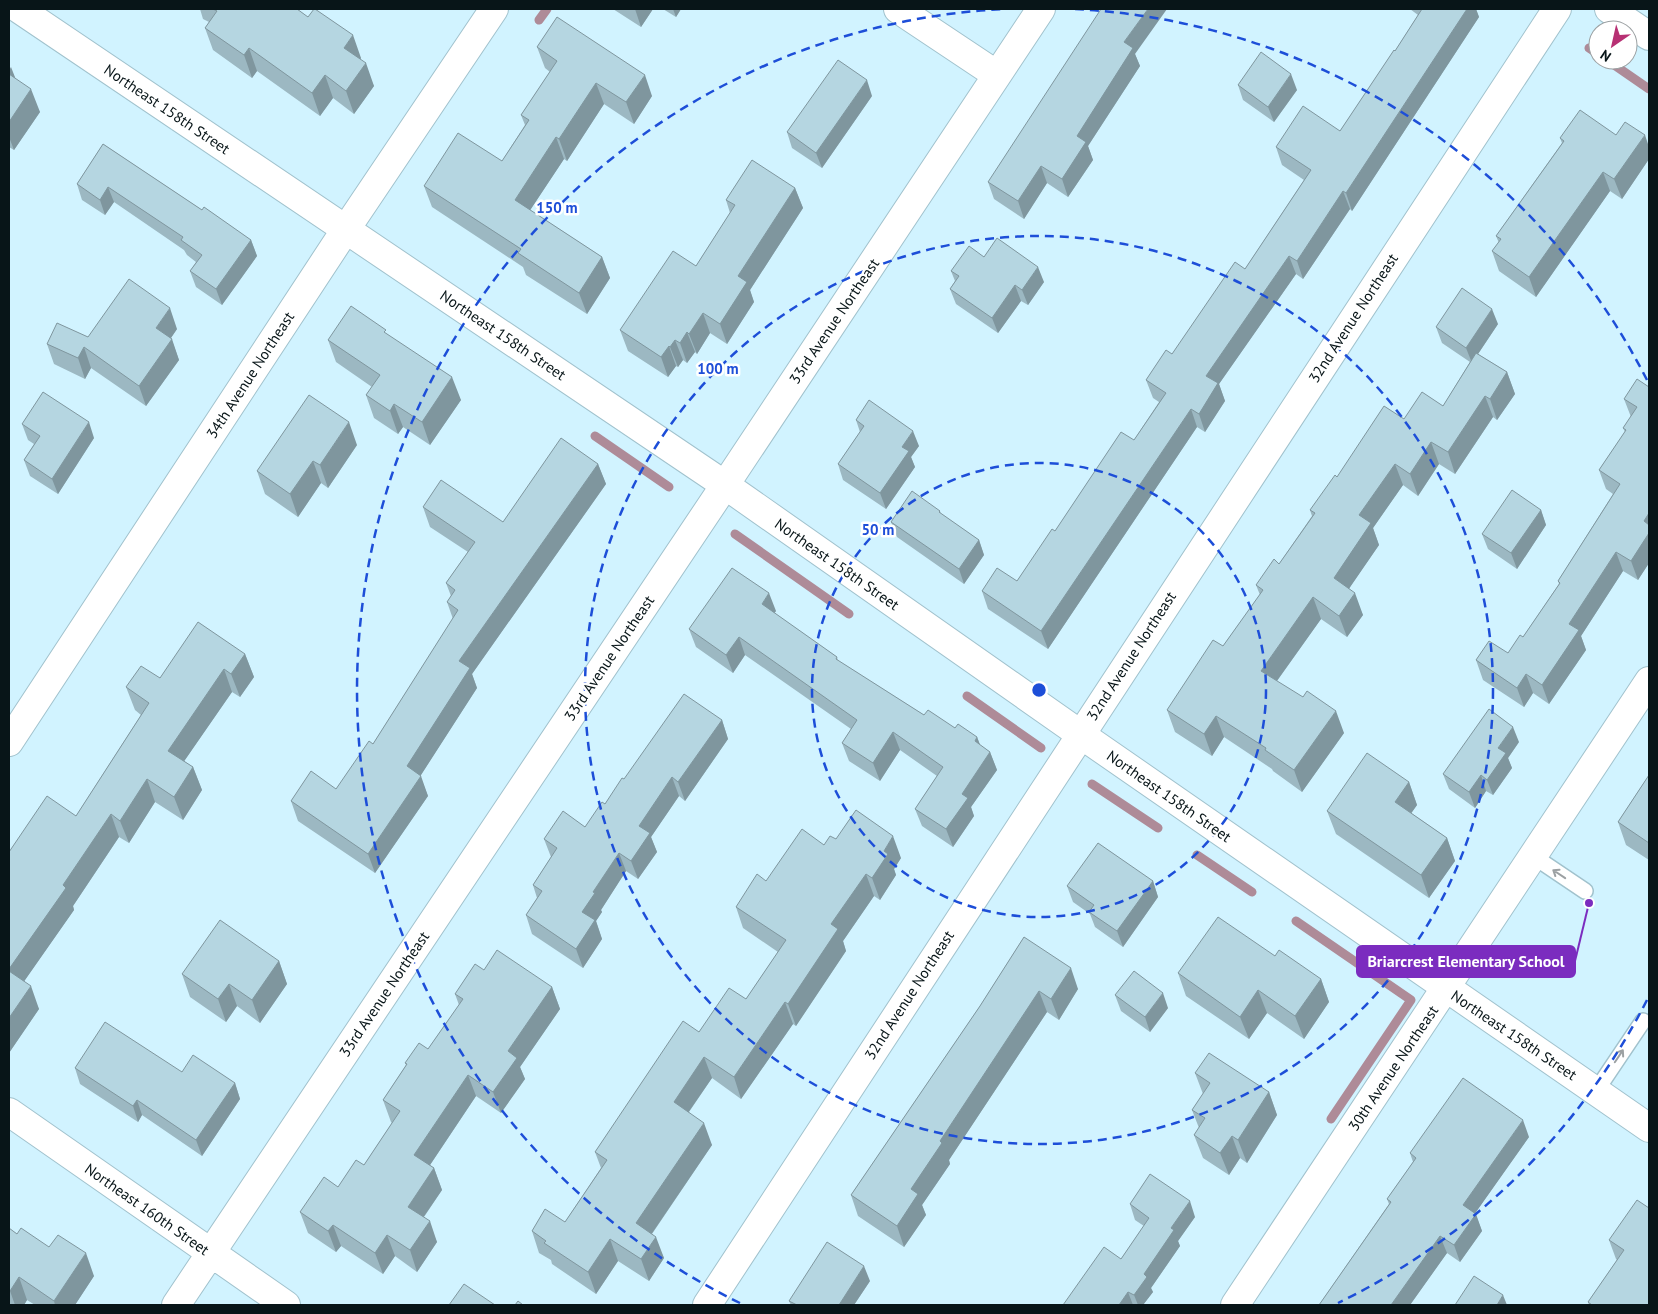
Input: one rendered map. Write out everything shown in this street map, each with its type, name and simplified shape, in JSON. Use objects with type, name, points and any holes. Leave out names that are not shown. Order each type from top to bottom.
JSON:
[{"type":"street","name":"Northeast 158th Street","points":[[19,9],[725,485],[1080,734],[1649,1128]]},
{"type":"street","name":"34th Avenue Northeast","points":[[9,742],[346,229],[494,9]]},
{"type":"street","points":[[898,9],[996,75]]},
{"type":"street","name":"33rd Avenue Northeast","points":[[176,1305],[1041,9]]},
{"type":"street","name":"32nd Avenue Northeast","points":[[706,1305],[1556,9]]},
{"type":"street","points":[[1609,9],[1649,36]]},
{"type":"street","name":"30th Avenue Northeast","points":[[1235,1305],[1649,680]]},
{"type":"street","name":"Northeast 160th Street","points":[[9,1112],[286,1305]]},
{"type":"lane","points":[[1533,856],[1585,891]]},
{"type":"lane","points":[[1596,1091],[1643,1021]]},
{"type":"building","points":[[213,9],[297,9],[308,17],[315,9],[353,35],[344,48],[366,63],[346,91],[325,75],[312,93],[249,48],[244,55],[205,28],[217,11]]},
{"type":"building","points":[[1101,9],[1148,9],[1124,42],[1133,48],[1077,136],[1086,142],[1062,179],[1041,166],[1018,201],[988,182]]},
{"type":"building","points":[[1422,9],[1467,9],[1346,193],[1343,191],[1297,261],[1289,256],[1206,376],[1218,383],[1199,414],[1191,409],[1041,631],[982,591],[997,568],[1017,581],[1052,529],[1055,531],[1121,432],[1134,440],[1166,393],[1146,380],[1166,350],[1172,354],[1235,262],[1245,269],[1311,170],[1276,147],[1303,106],[1340,131]]},
{"type":"building","points":[[557,17],[645,75],[626,102],[596,83],[559,139],[556,137],[515,200],[602,257],[579,293],[518,253],[521,249],[424,186],[458,133],[502,161],[529,120],[521,115],[557,61],[537,47]]},
{"type":"building","points":[[1261,52],[1291,74],[1268,107],[1238,85]]},
{"type":"building","points":[[838,60],[867,80],[816,153],[787,132]]},
{"type":"building","points":[[9,74],[31,89],[9,122]]},
{"type":"building","points":[[1580,110],[1616,135],[1625,122],[1645,135],[1614,179],[1603,172],[1529,277],[1492,251],[1501,239],[1496,236],[1564,141],[1560,138]]},
{"type":"building","points":[[103,144],[202,210],[204,207],[251,240],[216,289],[190,271],[202,255],[181,240],[183,237],[108,187],[100,200],[77,184]]},
{"type":"building","points":[[752,160],[795,188],[738,276],[747,282],[720,324],[703,313],[689,334],[687,332],[680,343],[675,340],[661,357],[620,330],[673,251],[696,266],[735,205],[726,200]]},
{"type":"building","points":[[997,238],[1038,267],[1022,290],[1015,285],[992,318],[950,289],[959,276],[951,271],[969,246],[984,257]]},
{"type":"building","points":[[129,279],[170,308],[156,328],[172,339],[139,386],[84,347],[78,358],[47,344],[57,323],[88,337]]},
{"type":"building","points":[[1462,288],[1492,309],[1466,348],[1436,327]]},
{"type":"building","points":[[351,306],[386,330],[384,332],[452,377],[422,422],[394,404],[390,411],[366,395],[380,375],[328,340]]},
{"type":"building","points":[[1476,353],[1507,372],[1490,399],[1485,396],[1448,452],[1431,442],[1410,474],[1395,464],[1359,515],[1371,523],[1334,578],[1355,593],[1339,616],[1313,597],[1261,671],[1303,697],[1307,691],[1336,711],[1294,770],[1265,750],[1266,748],[1216,716],[1204,734],[1167,710],[1213,640],[1223,646],[1263,590],[1256,585],[1274,559],[1279,564],[1315,513],[1310,510],[1335,475],[1337,477],[1384,406],[1404,419],[1422,392],[1443,406]]},
{"type":"building","points":[[1637,379],[1649,387],[1649,513],[1644,521],[1649,525],[1649,533],[1631,561],[1616,552],[1569,624],[1579,630],[1542,685],[1526,674],[1517,688],[1476,660],[1489,641],[1508,653],[1520,635],[1523,637],[1560,583],[1558,581],[1620,484],[1599,470],[1626,430],[1623,428],[1637,407],[1624,399]]},
{"type":"building","points":[[43,392],[89,422],[52,479],[24,460],[40,436],[22,424]]},
{"type":"building","points":[[309,395],[349,422],[320,465],[313,461],[290,494],[257,471]]},
{"type":"building","points":[[869,400],[913,431],[902,447],[909,451],[880,493],[838,464],[864,426],[856,420]]},
{"type":"building","points":[[561,438],[598,464],[459,661],[470,668],[407,766],[421,776],[368,854],[291,801],[311,771],[336,789],[369,741],[373,744],[458,610],[447,602],[455,590],[446,583],[475,542],[423,507],[441,480],[503,522]]},
{"type":"building","points":[[1512,490],[1541,510],[1511,553],[1482,534]]},
{"type":"building","points":[[912,491],[979,540],[959,569],[891,522]]},
{"type":"building","points":[[732,568],[769,593],[762,604],[837,657],[836,659],[924,715],[928,710],[955,728],[958,724],[977,737],[975,741],[990,752],[962,794],[968,798],[946,829],[915,809],[943,767],[893,732],[873,763],[842,743],[857,720],[739,637],[726,655],[689,629]]},
{"type":"building","points":[[198,622],[245,654],[231,674],[224,669],[168,751],[193,767],[174,797],[147,779],[120,821],[111,814],[63,885],[66,888],[9,969],[9,852],[47,796],[76,816],[149,703],[126,687],[141,666],[160,678]]},
{"type":"building","points":[[684,694],[722,720],[678,782],[672,777],[639,826],[650,833],[631,861],[619,853],[593,892],[595,893],[582,912],[595,920],[576,949],[526,915],[542,891],[533,885],[557,848],[544,839],[563,811],[585,827],[602,802],[605,804],[622,778],[624,779]]},
{"type":"building","points":[[1489,709],[1513,727],[1498,748],[1506,753],[1487,780],[1481,775],[1469,792],[1443,774]]},
{"type":"building","points":[[1367,753],[1409,782],[1395,802],[1447,838],[1421,875],[1327,811]]},
{"type":"building","points":[[1649,775],[1649,843],[1618,822]]},
{"type":"building","points":[[856,810],[893,836],[884,851],[888,854],[872,878],[866,874],[831,924],[838,929],[788,1004],[785,1002],[734,1077],[704,1057],[674,1102],[704,1123],[636,1223],[656,1237],[641,1259],[610,1239],[588,1272],[544,1243],[546,1241],[532,1231],[545,1209],[565,1222],[607,1160],[595,1152],[683,1021],[699,1032],[729,988],[746,999],[786,940],[736,907],[757,874],[766,881],[802,829],[824,845],[830,836],[836,839]]},
{"type":"building","points":[[1098,843],[1153,881],[1117,931],[1089,912],[1094,905],[1067,886]]},
{"type":"building","points":[[1218,917],[1275,956],[1279,950],[1321,979],[1295,1016],[1258,990],[1240,1017],[1178,973]]},
{"type":"building","points":[[220,920],[279,961],[252,1000],[229,984],[218,999],[182,974]]},
{"type":"building","points":[[1024,937],[1071,968],[1051,999],[1039,991],[940,1141],[942,1143],[911,1189],[918,1194],[897,1226],[851,1195],[980,1006]]},
{"type":"building","points":[[497,950],[552,987],[508,1051],[517,1058],[493,1092],[468,1075],[414,1155],[434,1168],[408,1207],[430,1221],[410,1250],[387,1235],[375,1253],[333,1225],[328,1231],[300,1212],[324,1177],[338,1187],[356,1160],[364,1165],[400,1111],[383,1100],[407,1064],[405,1063],[419,1043],[428,1049],[463,999],[455,994],[475,964],[484,970]]},
{"type":"building","points":[[9,971],[31,986],[9,1018]]},
{"type":"building","points":[[1134,971],[1163,993],[1145,1017],[1115,995]]},
{"type":"building","points":[[105,1022],[182,1072],[193,1055],[235,1083],[196,1140],[137,1100],[133,1106],[75,1068]]},
{"type":"building","points":[[1209,1053],[1269,1092],[1238,1140],[1232,1136],[1220,1153],[1194,1135],[1205,1118],[1192,1110],[1210,1083],[1195,1073]]},
{"type":"building","points":[[1463,1078],[1523,1120],[1463,1205],[1476,1214],[1454,1245],[1440,1236],[1391,1305],[1319,1305],[1391,1202],[1387,1199],[1416,1158],[1410,1153]]},
{"type":"building","points":[[1150,1174],[1190,1201],[1171,1228],[1174,1230],[1144,1274],[1147,1277],[1134,1295],[1128,1292],[1119,1305],[1063,1305],[1104,1247],[1121,1259],[1149,1218],[1130,1204]]},
{"type":"building","points":[[1637,1200],[1649,1208],[1649,1305],[1592,1305],[1588,1302],[1624,1250],[1609,1240]]},
{"type":"building","points":[[9,1228],[17,1234],[21,1228],[49,1247],[58,1235],[86,1253],[54,1301],[19,1277],[9,1290]]},
{"type":"building","points":[[827,1242],[864,1266],[839,1305],[797,1305],[789,1301]]},
{"type":"building","points":[[1474,1276],[1503,1295],[1497,1305],[1455,1305]]},
{"type":"building","points":[[464,1284],[495,1305],[449,1305]]},
{"type":"building","points":[[518,1301],[523,1305],[515,1305]]},
{"type":"waterway","points":[[539,20],[547,9]]},
{"type":"waterway","points":[[1621,70],[1649,89]]},
{"type":"waterway","points":[[595,436],[669,487]]},
{"type":"waterway","points":[[735,534],[849,614]]},
{"type":"waterway","points":[[967,696],[1041,748]]},
{"type":"waterway","points":[[1092,784],[1158,828]]},
{"type":"waterway","points":[[1197,855],[1252,892]]},
{"type":"waterway","points":[[1296,921],[1411,1000],[1331,1119]]},
{"type":"place","name":"Briarcrest Elementary School","points":[[1589,903]]}]
